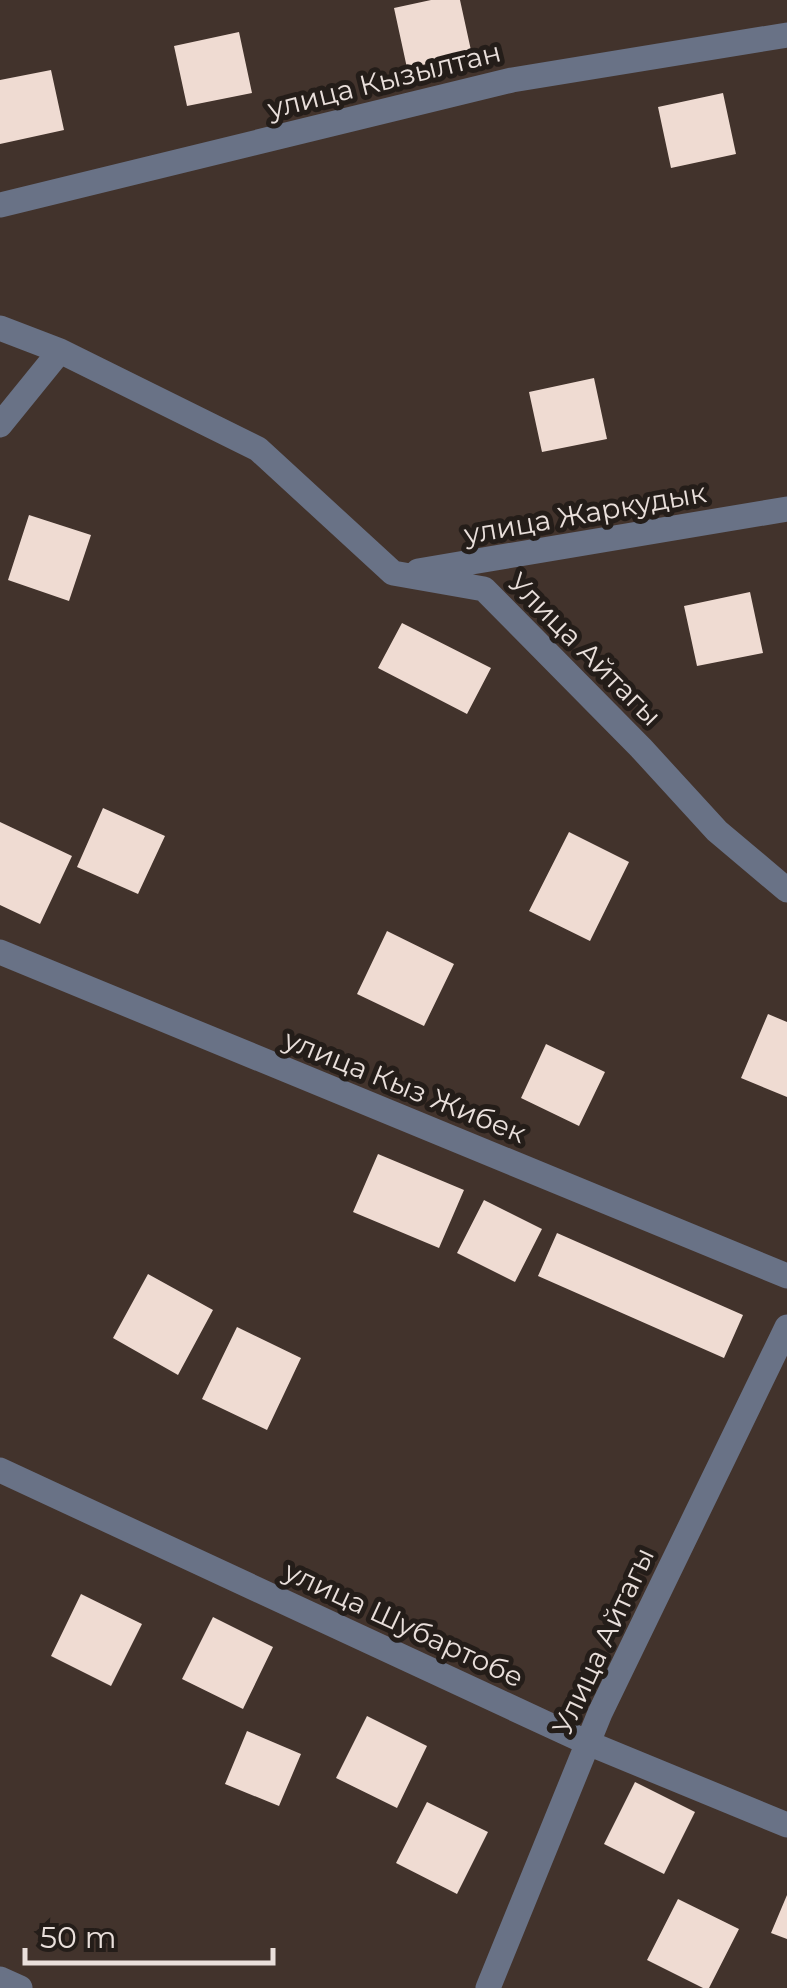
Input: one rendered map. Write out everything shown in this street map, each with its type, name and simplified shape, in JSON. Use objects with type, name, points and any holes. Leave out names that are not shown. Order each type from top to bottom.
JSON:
[{"type":"street","name":"улица Кызылтан","points":[[0,205],[512,80],[787,35]]},
{"type":"street","points":[[0,328],[60,351],[258,450],[393,573]]},
{"type":"street","points":[[0,425],[60,351]]},
{"type":"street","name":"улица Жаркудык","points":[[393,573],[787,510]]},
{"type":"street","name":"Улица Айтагы","points":[[393,573],[484,588],[717,831],[787,890]]},
{"type":"street","name":"улица Кыз Жибек","points":[[0,952],[787,1276]]},
{"type":"street","name":"Улица Айтагы","points":[[488,1988],[588,1743],[787,1327]]},
{"type":"street","name":"улица Шубартобе","points":[[0,1470],[588,1743],[787,1825]]},
{"type":"street","points":[[0,1979],[20,1988]]},
{"type":"building","points":[[431,0],[460,0],[472,55],[407,68],[394,8]]},
{"type":"building","points":[[239,32],[252,93],[187,106],[174,46]]},
{"type":"building","points":[[51,70],[64,130],[0,144],[0,80]]},
{"type":"building","points":[[723,93],[736,154],[671,168],[658,107]]},
{"type":"building","points":[[594,378],[607,439],[542,452],[529,392]]},
{"type":"building","points":[[29,515],[91,535],[69,601],[8,580]]},
{"type":"building","points":[[750,592],[763,653],[697,666],[684,606]]},
{"type":"building","points":[[402,623],[491,668],[467,714],[378,668]]},
{"type":"building","points":[[103,808],[165,836],[138,894],[77,867]]},
{"type":"building","points":[[0,822],[72,856],[40,924],[0,905]]},
{"type":"building","points":[[569,832],[629,862],[590,941],[529,911]]},
{"type":"building","points":[[387,931],[454,964],[424,1026],[357,994]]},
{"type":"building","points":[[768,1014],[787,1022],[787,1097],[741,1078]]},
{"type":"building","points":[[546,1044],[605,1072],[579,1126],[521,1098]]},
{"type":"building","points":[[378,1154],[464,1190],[439,1248],[353,1212]]},
{"type":"building","points":[[484,1200],[542,1229],[515,1282],[457,1253]]},
{"type":"building","points":[[557,1233],[743,1315],[724,1358],[538,1276]]},
{"type":"building","points":[[148,1274],[213,1310],[178,1375],[113,1338]]},
{"type":"building","points":[[237,1327],[301,1358],[267,1430],[202,1399]]},
{"type":"building","points":[[81,1594],[142,1624],[111,1686],[51,1656]]},
{"type":"building","points":[[213,1617],[273,1647],[243,1709],[182,1679]]},
{"type":"building","points":[[367,1716],[427,1746],[397,1808],[336,1778]]},
{"type":"building","points":[[247,1731],[301,1754],[279,1806],[225,1784]]},
{"type":"building","points":[[635,1782],[695,1812],[664,1874],[604,1844]]},
{"type":"building","points":[[427,1802],[488,1832],[457,1894],[396,1863]]},
{"type":"building","points":[[787,1895],[787,1939],[771,1933]]},
{"type":"building","points":[[678,1899],[739,1929],[709,1988],[647,1960]]}]
